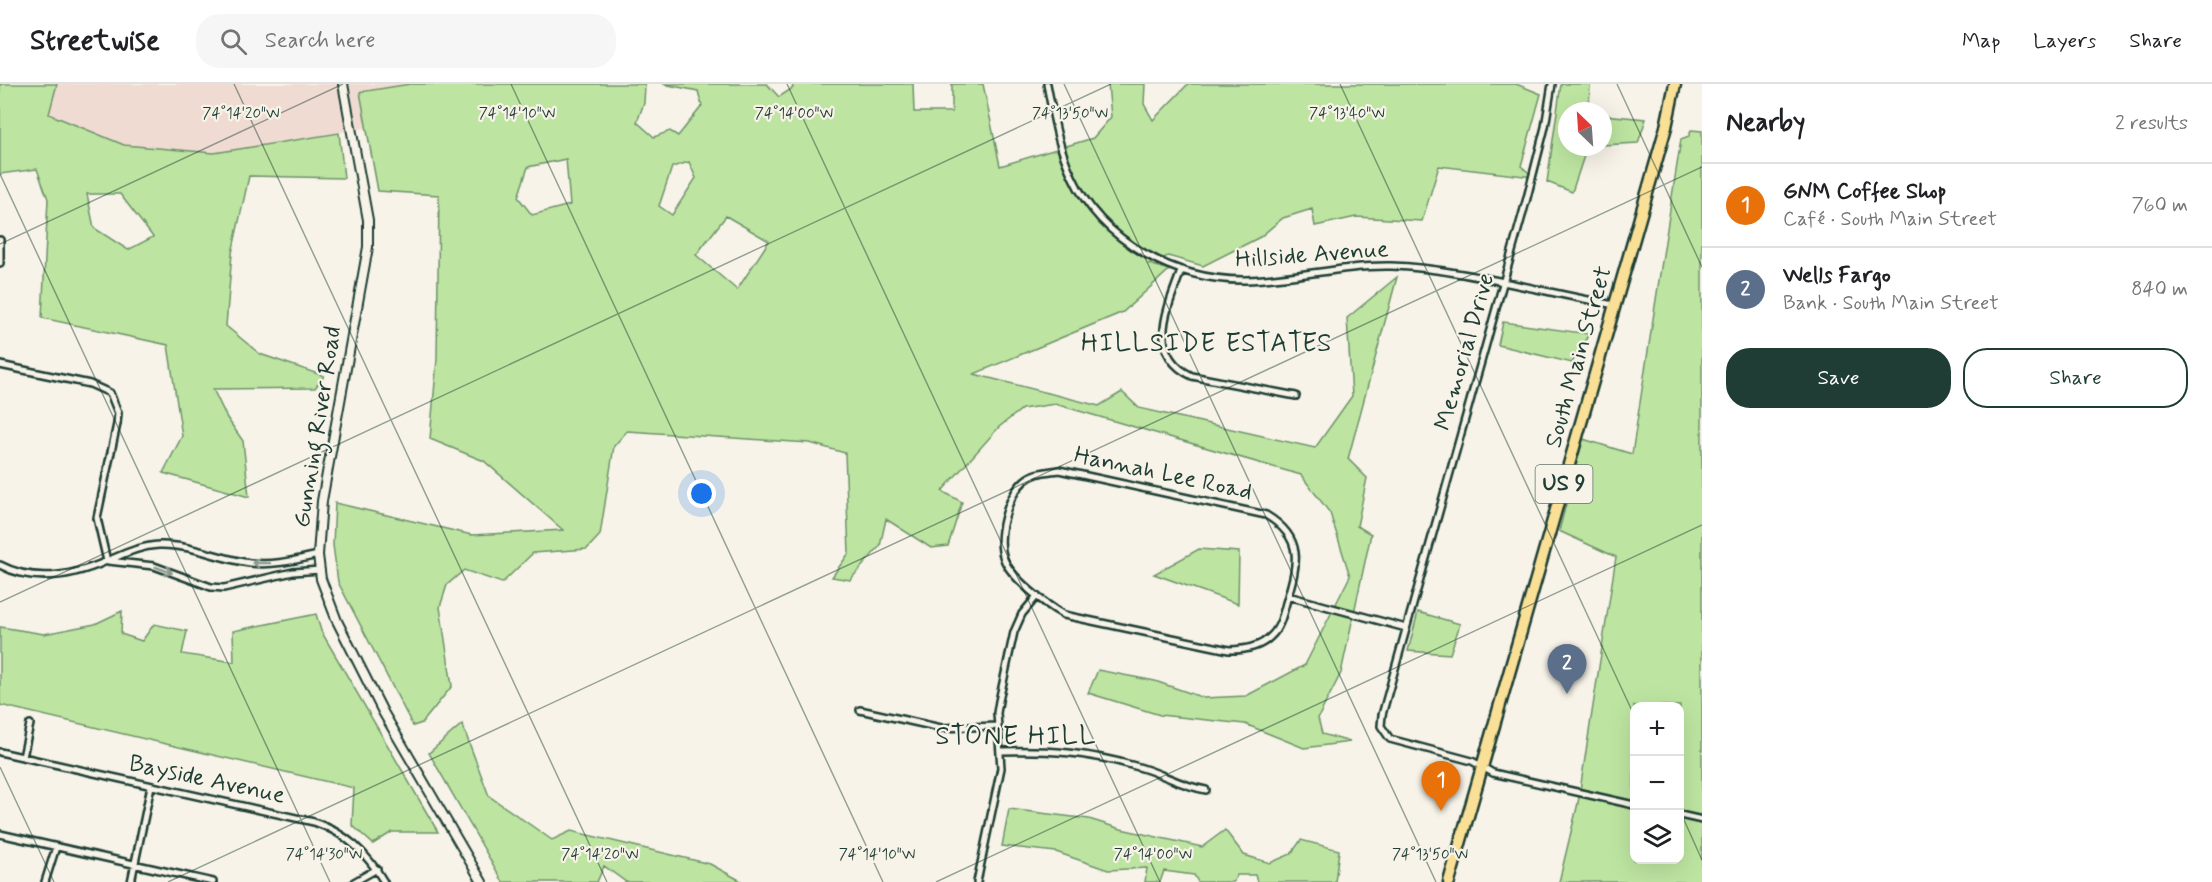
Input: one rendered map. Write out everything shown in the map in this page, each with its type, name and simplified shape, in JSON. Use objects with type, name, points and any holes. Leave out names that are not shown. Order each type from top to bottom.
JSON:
[{"type":"highway","name":"South Main Street","points":[[1449,882],[1666,127],[1675,84]]},
{"type":"street","name":"Gunning River Road","points":[[343,84],[364,196],[368,247],[322,501],[318,555],[320,570],[337,621],[382,712],[482,882]]},
{"type":"street","name":"Hillside Avenue","points":[[1047,84],[1065,160],[1082,194],[1102,219],[1122,238],[1157,260],[1181,271],[1221,280],[1249,280],[1353,266],[1392,266],[1427,269],[1615,306]]},
{"type":"street","name":"Memorial Drive","points":[[1481,768],[1472,761],[1397,742],[1386,735],[1381,726],[1382,715],[1503,284],[1545,127],[1552,84]]},
{"type":"street","points":[[0,240],[0,262]]},
{"type":"street","points":[[1181,271],[1163,320],[1164,343],[1181,371],[1192,376],[1296,396]]},
{"type":"street","points":[[0,365],[90,384],[110,393],[118,413],[117,424],[97,518],[99,537],[106,561]]},
{"type":"street","name":"Hannah Lee Road","points":[[1059,470],[1266,515],[1282,525],[1296,549],[1298,562],[1288,596],[1280,623],[1272,636],[1262,643],[1241,650],[1229,650],[1064,615],[1037,596],[1008,568],[1003,558],[1003,528],[1015,492],[1025,480],[1039,472],[1059,470]]},
{"type":"street","points":[[0,565],[26,575],[50,576],[106,561],[144,546],[161,545],[249,563],[281,563],[318,555]]},
{"type":"street","points":[[106,561],[154,566],[224,588],[293,573],[320,570]]},
{"type":"street","points":[[977,882],[999,779],[1001,751],[997,713],[1014,632],[1023,614],[1037,596]]},
{"type":"street","points":[[1288,596],[1407,628]]},
{"type":"street","points":[[861,710],[941,729],[998,726]]},
{"type":"street","points":[[23,757],[30,724]]},
{"type":"street","points":[[1001,751],[1070,751],[1137,766],[1190,788],[1206,790]]},
{"type":"street","name":"Bayside Avenue","points":[[0,752],[325,826],[354,843],[377,869],[384,882]]},
{"type":"street","points":[[1481,768],[1630,804]]},
{"type":"street","points":[[130,882],[151,786]]},
{"type":"street","points":[[1684,816],[1702,820]]},
{"type":"street","points":[[0,834],[213,882]]},
{"type":"street","points":[[45,882],[56,847]]},
{"type":"street","points":[[354,882],[377,869]]},
{"type":"shaded area","points":[[57,84],[410,84],[360,92],[366,128],[214,153],[124,145],[49,113]]},
{"type":"green space","points":[[0,84],[57,84],[49,114],[124,145],[214,153],[339,133],[344,178],[249,176],[232,253],[226,326],[260,354],[324,376],[315,388],[213,389],[227,418],[243,441],[249,497],[163,473],[182,436],[168,345],[42,318],[48,199],[37,169],[0,174]],"holes":[[[87,194],[120,194],[153,237],[128,250],[94,228]]]},
{"type":"green space","points":[[410,84],[645,84],[644,103],[637,122],[654,137],[670,131],[678,136],[702,106],[698,91],[663,84],[767,84],[779,97],[793,88],[792,84],[913,84],[914,112],[952,112],[952,84],[983,84],[1000,166],[1093,138],[1111,117],[1108,84],[1145,84],[1144,104],[1153,120],[1188,84],[1516,84],[1541,94],[1521,166],[1534,177],[1439,166],[1422,221],[1356,217],[1315,226],[1312,209],[1283,218],[1260,237],[1203,266],[1168,256],[1149,264],[1169,270],[1123,312],[974,374],[1099,406],[1122,392],[1139,408],[1315,448],[1352,396],[1347,318],[1397,277],[1348,459],[1367,478],[1357,526],[1371,534],[1341,673],[1318,718],[1322,734],[1350,742],[1304,748],[1245,724],[1160,715],[1088,693],[1098,670],[1155,681],[1204,698],[1246,696],[1305,665],[1350,576],[1330,513],[1301,475],[1055,404],[1022,409],[999,427],[942,491],[962,502],[948,546],[931,548],[886,519],[880,546],[850,580],[832,577],[849,553],[845,453],[810,443],[627,431],[614,446],[600,535],[587,549],[533,553],[502,583],[464,570],[447,585],[440,607],[452,686],[422,723],[413,726],[338,582],[333,545],[335,503],[472,535],[563,530],[484,461],[430,439],[437,359],[439,195],[378,191],[360,92]],"holes":[[[566,159],[570,205],[532,215],[518,197],[528,167]],[[689,162],[696,178],[672,215],[659,206],[672,167]],[[726,216],[769,241],[737,290],[696,255]]]},
{"type":"green space","points":[[1561,84],[1590,84],[1589,102],[1558,102]]},
{"type":"green space","points":[[1558,105],[1558,156],[1584,156],[1572,192],[1547,182]]},
{"type":"green space","points":[[1612,116],[1646,119],[1638,143],[1612,144]]},
{"type":"green space","points":[[1691,130],[1702,131],[1702,882],[1559,882],[1578,803],[1616,557],[1559,531],[1583,439],[1632,454],[1681,139],[1689,136]]},
{"type":"green space","points":[[1503,322],[1589,334],[1572,363],[1498,345]]},
{"type":"green space","points":[[1199,549],[1239,552],[1238,604],[1154,574]]},
{"type":"green space","points":[[122,611],[121,634],[142,641],[154,624],[187,631],[182,654],[234,662],[233,631],[316,614],[321,631],[438,832],[392,832],[373,844],[352,825],[354,788],[0,705],[0,627],[44,634],[95,624]]},
{"type":"green space","points":[[1418,612],[1460,624],[1450,654],[1408,651]]},
{"type":"green space","points":[[462,724],[489,796],[552,840],[571,831],[710,864],[743,882],[626,882],[604,866],[597,882],[503,882],[429,753]]},
{"type":"green space","points":[[1009,809],[1089,819],[1121,829],[1202,847],[1225,830],[1244,855],[1270,863],[1291,854],[1301,840],[1339,850],[1335,882],[1257,882],[1255,875],[1237,875],[1233,882],[1198,882],[1194,875],[1164,871],[1160,882],[1145,882],[1147,868],[1108,870],[1056,852],[1002,846]]},
{"type":"place","name":"Wells Fargo","points":[[1567,694]]},
{"type":"place","name":"GNM Coffee Shop","points":[[1441,811]]},
{"type":"district","name":"HILLSIDE ESTATES","points":[[1207,344]]},
{"type":"district","name":"STONE HILL","points":[[1016,737]]}]
